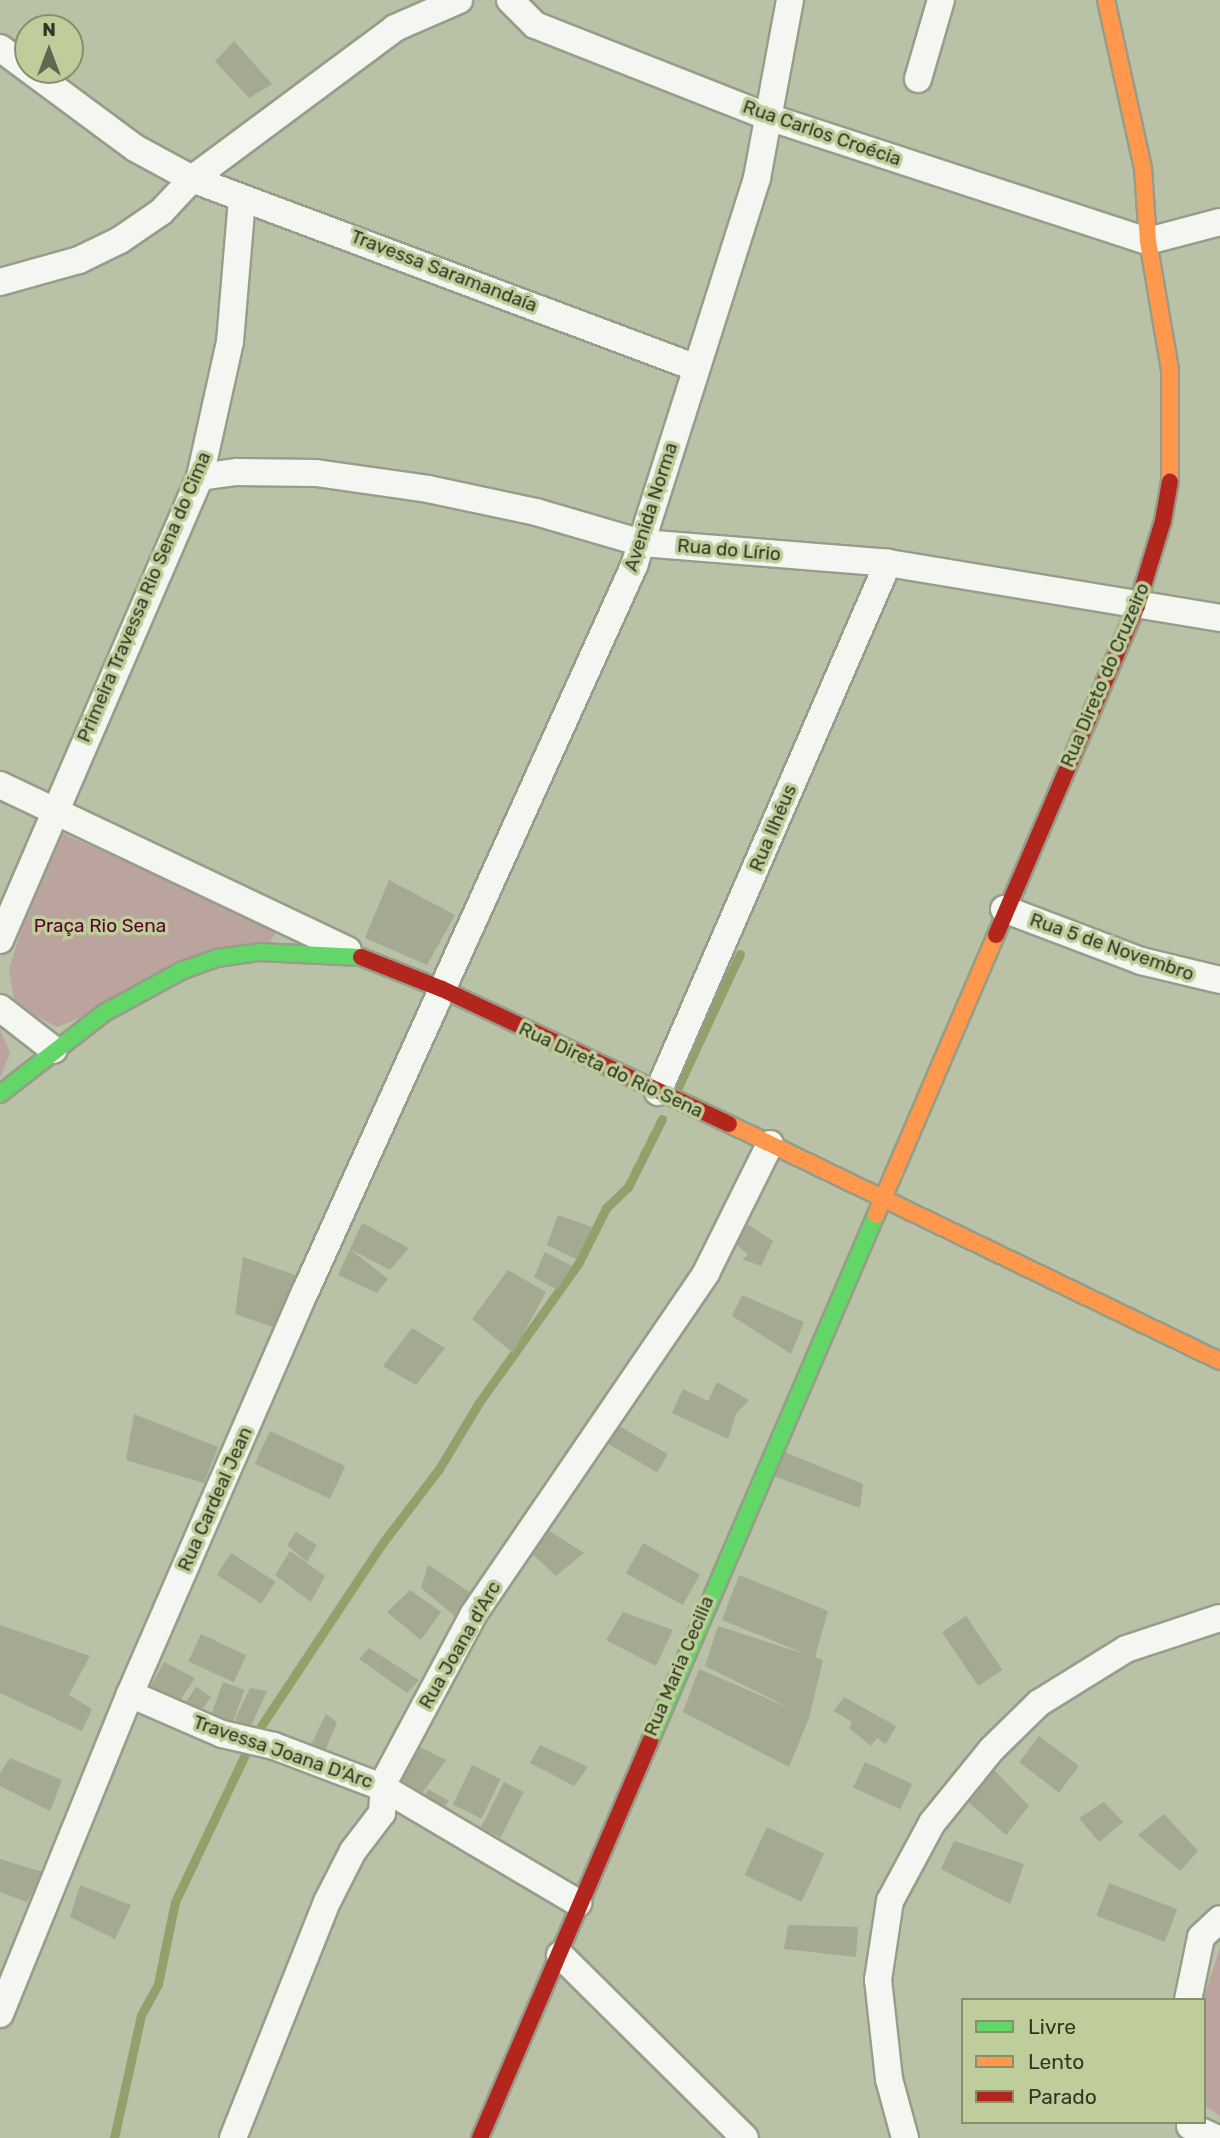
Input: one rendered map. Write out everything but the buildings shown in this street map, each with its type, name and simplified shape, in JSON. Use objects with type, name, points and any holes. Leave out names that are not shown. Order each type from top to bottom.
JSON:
[{"type":"street","points":[[0,282],[79,260],[120,240],[161,212],[192,179],[395,28],[459,0]]},
{"type":"street","name":"Rua Carlos Croécia","points":[[509,0],[535,25],[768,117],[1148,241]]},
{"type":"street","name":"Avenida Norma","points":[[442,989],[642,543],[694,367],[757,178],[790,0]]},
{"type":"street","points":[[918,79],[941,0]]},
{"type":"street","name":"Rua Direto do Cruzeiro","points":[[881,1195],[1137,606],[1163,521],[1174,425],[1170,370],[1148,241],[1139,147],[1106,0]]},
{"type":"street","name":"Travessa Saramandaía","points":[[0,48],[135,148],[192,179],[694,367]]},
{"type":"street","name":"Primeira Travessa Rio Sena do Cima","points":[[0,940],[200,477],[230,342],[242,199]]},
{"type":"street","points":[[1148,241],[1220,222]]},
{"type":"street","name":"Rua do Lírio","points":[[200,477],[237,472],[316,473],[428,489],[536,512],[642,543],[888,563],[1220,618]]},
{"type":"street","name":"Rua Ilhéus","points":[[658,1092],[888,563]]},
{"type":"street","name":"Rua Direta do Rio Sena","points":[[0,785],[359,956],[442,989],[881,1195],[1220,1361]]},
{"type":"street","name":"Rua 5 de Novembro","points":[[1004,909],[1141,961],[1220,981]]},
{"type":"street","points":[[0,1094],[54,1050],[114,1007],[181,971],[217,958],[288,951],[359,956]]},
{"type":"street","name":"Rua Cardeal Jean","points":[[0,2014],[130,1694],[442,989]]},
{"type":"street","points":[[0,1008],[54,1050]]},
{"type":"street","name":"Rua Joana d'Arc","points":[[233,2138],[327,1902],[348,1860],[382,1812],[382,1787],[473,1615],[706,1273],[770,1144]]},
{"type":"street","name":"Rua Maria Cecilia","points":[[480,2138],[881,1195]]},
{"type":"street","points":[[905,2138],[885,2053],[878,1979],[890,1901],[932,1823],[992,1749],[1039,1703],[1126,1650],[1220,1618]]},
{"type":"street","name":"Travessa Joana D'Arc","points":[[130,1694],[222,1734],[274,1746],[382,1787],[578,1903]]},
{"type":"street","points":[[1188,1998],[1201,1937],[1220,1919]]},
{"type":"street","points":[[560,1955],[745,2138]]},
{"type":"street","points":[[1183,2129],[1216,2138]]},
{"type":"green space","name":"Praça Rio Sena","points":[[54,830],[279,927],[270,942],[57,1027],[15,1005],[9,969]]},
{"type":"green space","points":[[0,1029],[10,1053],[0,1078]]},
{"type":"green space","points":[[1220,1948],[1220,2116],[1206,2106],[1206,1998],[1204,1998]]},
{"type":"waterway","points":[[677,1089],[740,954]]},
{"type":"waterway","points":[[255,1735],[381,1545],[439,1469],[478,1404],[578,1264],[606,1208],[628,1187],[662,1119]]},
{"type":"waterway","points":[[114,2138],[141,2015],[158,1984],[175,1902],[251,1742]]},
{"type":"traffic: fast","points":[[0,1094],[104,1013],[181,971],[217,958],[259,952],[361,957]]},
{"type":"traffic: fast","points":[[650,1741],[876,1215]]},
{"type":"traffic: slow","points":[[1106,0],[1143,168],[1148,241],[1170,370],[1170,482]]},
{"type":"traffic: slow","points":[[876,1215],[996,935]]},
{"type":"traffic: slow","points":[[729,1124],[1220,1361]]},
{"type":"traffic: jam","points":[[996,935],[1137,606],[1163,521],[1170,482]]},
{"type":"traffic: jam","points":[[361,957],[442,989],[729,1124]]},
{"type":"traffic: jam","points":[[480,2138],[650,1741]]}]
